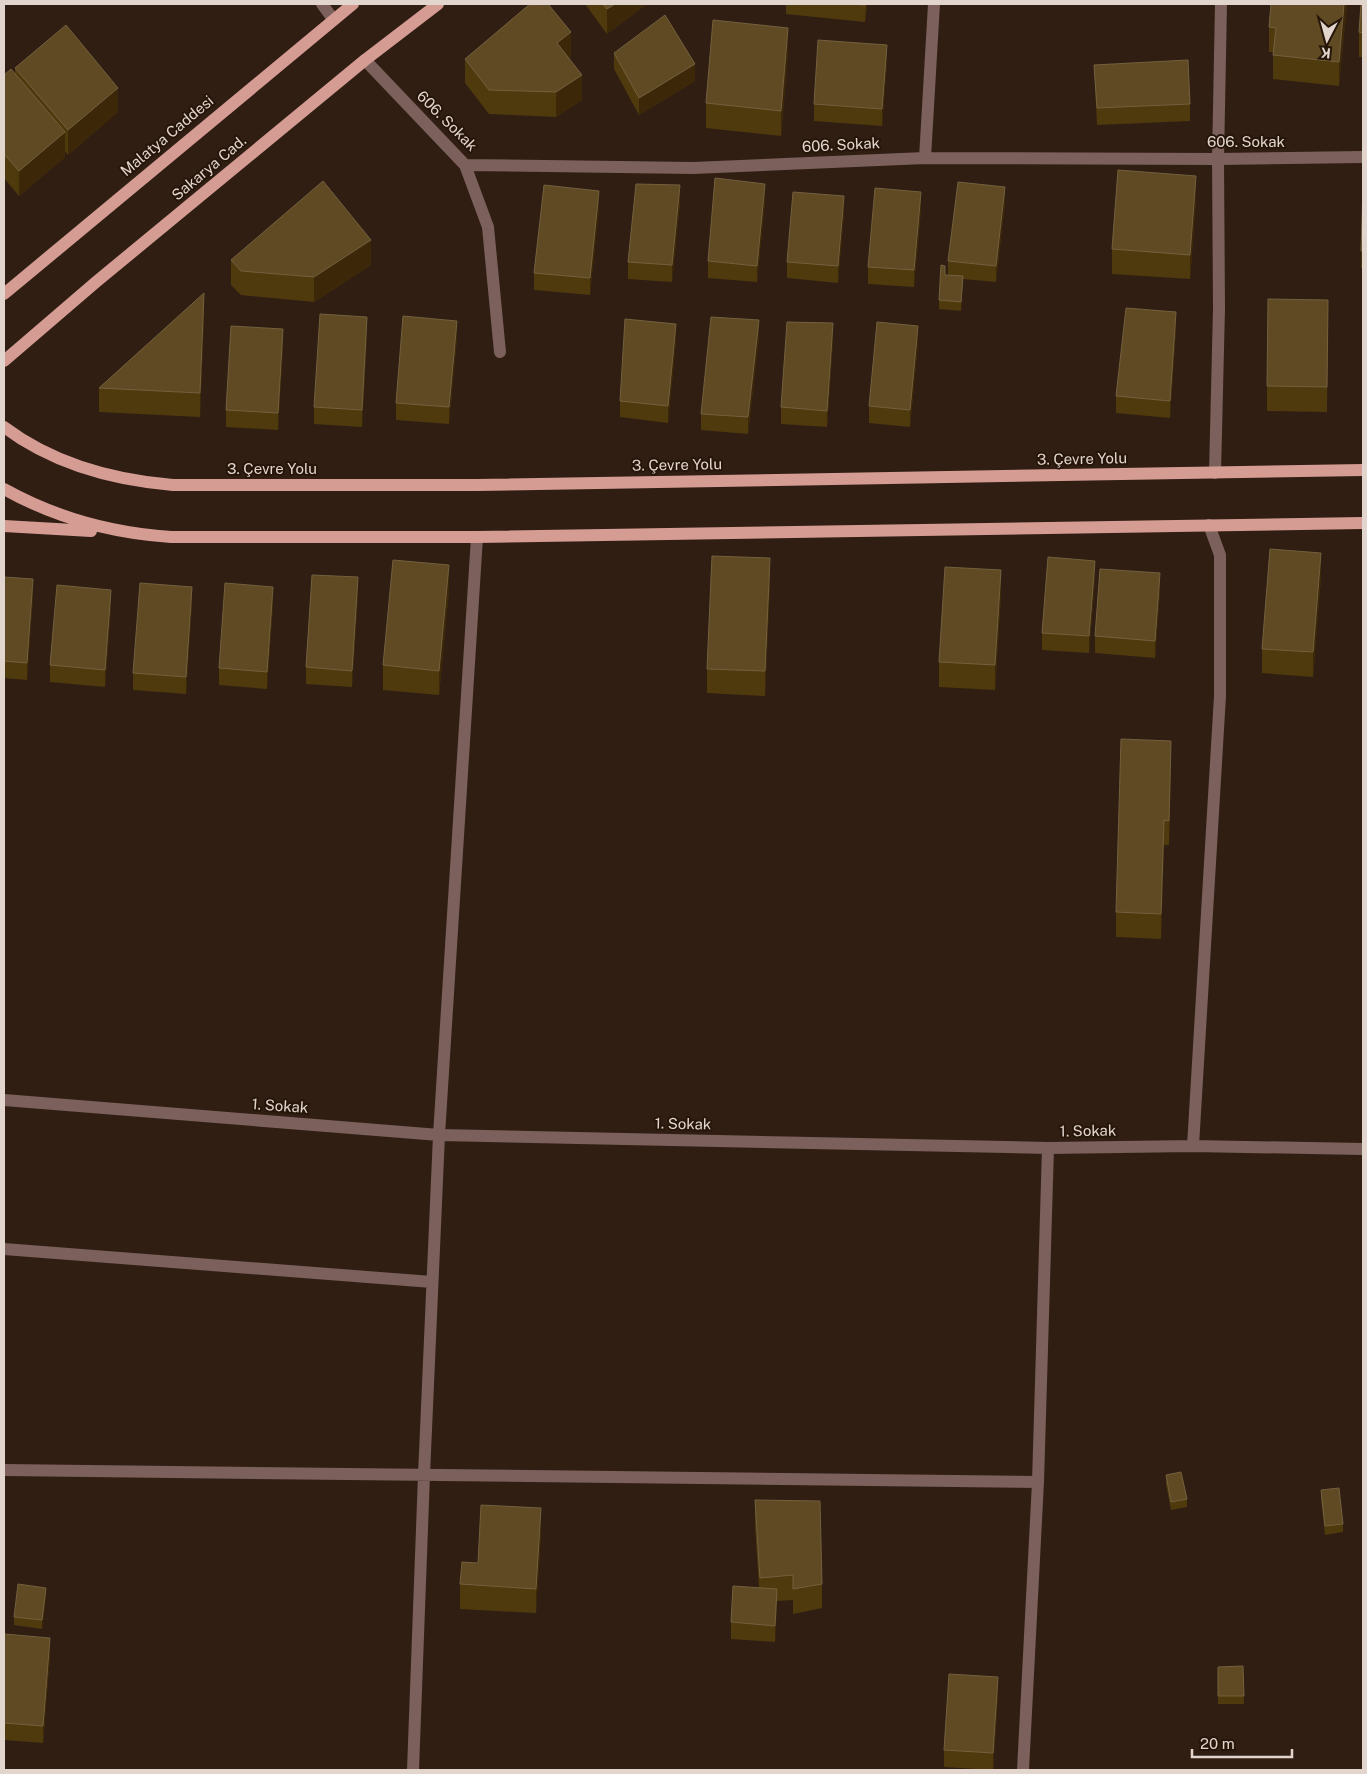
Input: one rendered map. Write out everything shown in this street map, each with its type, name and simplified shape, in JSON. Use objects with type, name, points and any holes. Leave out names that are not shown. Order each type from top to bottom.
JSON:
[{"type":"main road","name":"Malatya Caddesi","points":[[4,294],[332,19],[353,4]]},
{"type":"main road","name":"Sakarya Cad.","points":[[4,361],[96,282],[365,60],[438,4]]},
{"type":"main road","name":"3. Çevre Yolu","points":[[4,427],[51,454],[96,472],[134,481],[172,485],[476,484],[1363,470]]},
{"type":"main road","points":[[4,489],[38,507],[59,515],[125,533]]},
{"type":"main road","points":[[4,526],[125,533],[171,538],[477,537],[1363,523]]},
{"type":"street","points":[[322,4],[332,19]]},
{"type":"street","points":[[925,158],[934,4]]},
{"type":"street","points":[[1215,473],[1219,308],[1218,159],[1221,4]]},
{"type":"street","name":"606. Sokak","points":[[365,60],[465,164],[693,168],[925,158],[1218,159],[1363,157]]},
{"type":"street","points":[[465,164],[488,227],[500,352]]},
{"type":"street","points":[[1193,1146],[1220,696],[1220,555],[1209,525]]},
{"type":"street","points":[[413,1770],[432,1282],[477,537]]},
{"type":"street","name":"1. Sokak","points":[[4,1100],[440,1135],[1048,1148],[1193,1146],[1363,1149]]},
{"type":"street","points":[[1023,1770],[1038,1482],[1048,1148]]},
{"type":"street","points":[[4,1249],[432,1282]]},
{"type":"street","points":[[4,1470],[1038,1482]]},
{"type":"building","points":[[530,4],[548,4],[571,32],[557,43],[582,75],[556,92],[489,90],[465,59]]},
{"type":"building","points":[[603,4],[615,4],[607,9]]},
{"type":"building","points":[[1271,4],[1344,4],[1339,62],[1273,55],[1276,28],[1269,27]]},
{"type":"building","points":[[1361,4],[1363,4],[1363,33],[1359,32]]},
{"type":"building","points":[[665,15],[695,64],[639,98],[614,53]]},
{"type":"building","points":[[713,20],[788,28],[781,111],[706,103]]},
{"type":"building","points":[[66,25],[118,88],[68,130],[15,68]]},
{"type":"building","points":[[818,40],[887,45],[882,109],[814,104]]},
{"type":"building","points":[[1188,60],[1190,104],[1097,108],[1094,65]]},
{"type":"building","points":[[11,69],[65,132],[19,171],[4,154],[4,75]]},
{"type":"building","points":[[1118,170],[1196,176],[1190,255],[1112,249]]},
{"type":"building","points":[[715,178],[765,184],[757,266],[708,261]]},
{"type":"building","points":[[323,181],[371,240],[314,277],[241,271],[231,260]]},
{"type":"building","points":[[958,182],[1005,187],[996,266],[948,261]]},
{"type":"building","points":[[636,184],[680,185],[672,265],[628,262]]},
{"type":"building","points":[[544,185],[599,191],[590,278],[534,273]]},
{"type":"building","points":[[1363,186],[1363,252],[1361,251]]},
{"type":"building","points":[[875,188],[921,192],[914,270],[868,267]]},
{"type":"building","points":[[793,192],[844,196],[838,266],[787,262]]},
{"type":"building","points":[[941,265],[945,266],[945,275],[963,276],[961,302],[939,300]]},
{"type":"building","points":[[204,293],[200,393],[99,388]]},
{"type":"building","points":[[1268,299],[1328,300],[1327,387],[1267,386]]},
{"type":"building","points":[[1126,308],[1176,312],[1170,401],[1116,396]]},
{"type":"building","points":[[320,314],[367,317],[362,410],[314,407]]},
{"type":"building","points":[[403,316],[457,321],[449,407],[396,403]]},
{"type":"building","points":[[711,317],[759,320],[748,417],[701,414]]},
{"type":"building","points":[[625,319],[676,324],[668,406],[620,401]]},
{"type":"building","points":[[787,322],[833,323],[827,411],[781,407]]},
{"type":"building","points":[[877,322],[918,326],[910,410],[869,406]]},
{"type":"building","points":[[231,326],[283,329],[278,413],[226,410]]},
{"type":"building","points":[[1270,549],[1321,553],[1313,652],[1262,649]]},
{"type":"building","points":[[712,556],[770,558],[765,671],[707,669]]},
{"type":"building","points":[[1048,557],[1095,561],[1089,636],[1042,633]]},
{"type":"building","points":[[393,560],[449,565],[439,671],[383,665]]},
{"type":"building","points":[[945,567],[1001,570],[995,665],[939,662]]},
{"type":"building","points":[[1100,569],[1160,573],[1155,641],[1095,636]]},
{"type":"building","points":[[312,575],[358,577],[352,671],[306,667]]},
{"type":"building","points":[[4,577],[33,579],[27,663],[4,661]]},
{"type":"building","points":[[140,583],[192,587],[186,677],[133,673]]},
{"type":"building","points":[[225,583],[273,587],[267,672],[219,668]]},
{"type":"building","points":[[57,585],[111,590],[105,670],[50,665]]},
{"type":"building","points":[[1121,739],[1171,741],[1169,821],[1164,820],[1161,914],[1116,912]]},
{"type":"building","points":[[1181,1472],[1187,1499],[1171,1502],[1166,1475]]},
{"type":"building","points":[[1339,1488],[1343,1524],[1325,1526],[1321,1490]]},
{"type":"building","points":[[755,1500],[820,1501],[822,1584],[793,1589],[793,1575],[760,1578]]},
{"type":"building","points":[[481,1505],[541,1508],[536,1589],[460,1584],[462,1562],[478,1563]]},
{"type":"building","points":[[18,1584],[46,1588],[42,1620],[14,1617]]},
{"type":"building","points":[[733,1586],[777,1589],[775,1626],[731,1622]]},
{"type":"building","points":[[4,1634],[50,1638],[43,1726],[4,1723]]},
{"type":"building","points":[[1243,1666],[1244,1696],[1218,1696],[1218,1667]]},
{"type":"building","points":[[949,1674],[998,1677],[993,1753],[944,1750]]}]
